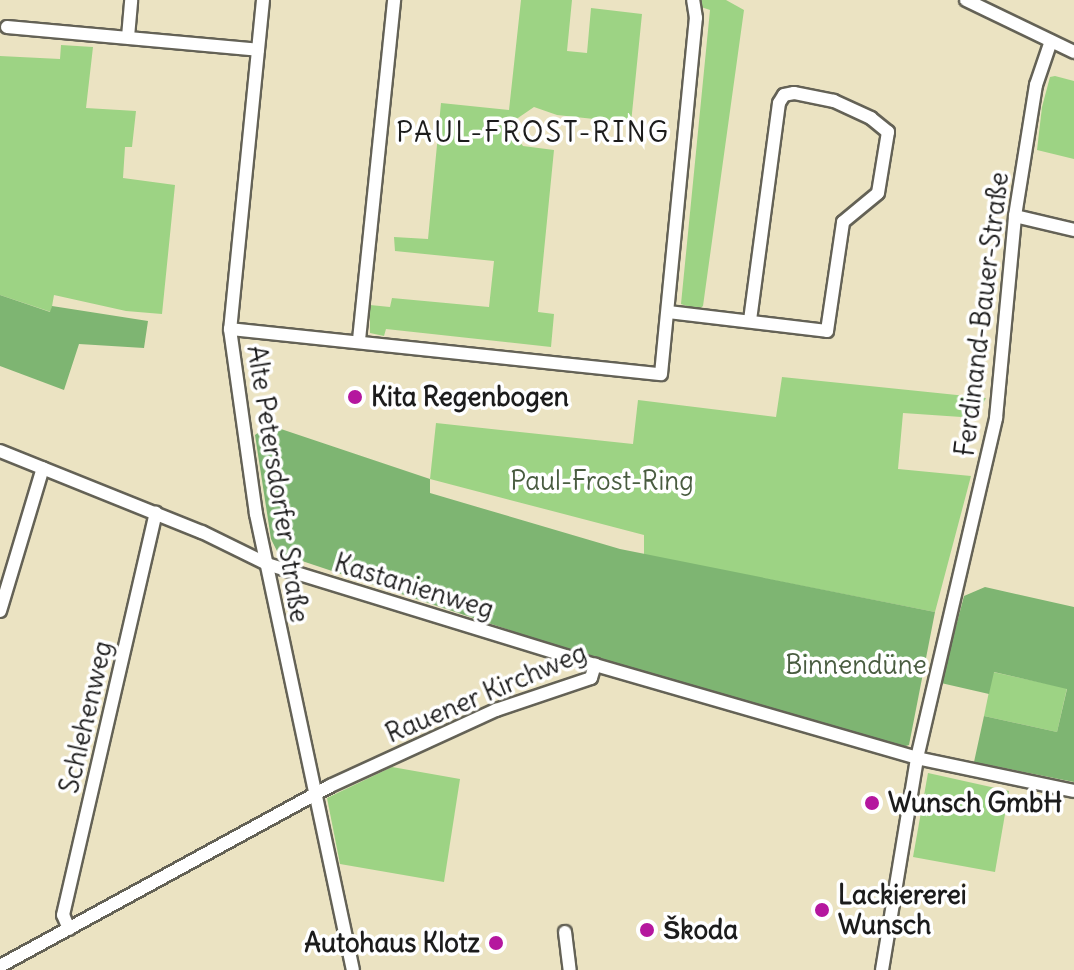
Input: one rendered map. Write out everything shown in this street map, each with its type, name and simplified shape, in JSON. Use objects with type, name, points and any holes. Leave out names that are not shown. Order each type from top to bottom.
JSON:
[{"type":"street","points":[[128,37],[131,0]]},
{"type":"street","name":"Alte Petersdorfer Straße","points":[[263,0],[230,329],[267,564],[353,970]]},
{"type":"street","points":[[359,340],[394,0]]},
{"type":"street","points":[[230,329],[359,340],[661,374],[696,18],[693,0]]},
{"type":"street","points":[[966,0],[1074,52]]},
{"type":"street","points":[[7,27],[258,50]]},
{"type":"street","name":"Ferdinand-Bauer-Straße","points":[[882,970],[917,758],[996,418],[1015,216],[1036,85],[1051,41]]},
{"type":"street","points":[[668,312],[827,331],[843,222],[878,193],[888,132],[871,118],[834,101],[797,93],[784,95],[779,103],[750,321]]},
{"type":"street","points":[[1015,216],[1074,230]]},
{"type":"street","name":"Kastanienweg","points":[[0,451],[156,513],[267,564],[595,665]]},
{"type":"street","points":[[0,611],[43,468]]},
{"type":"street","name":"Schlehenweg","points":[[69,929],[63,915],[156,513]]},
{"type":"street","name":"Rauener Kirchweg","points":[[0,966],[315,794],[467,722],[591,678],[595,665],[917,758],[1074,791]]},
{"type":"street","points":[[565,932],[570,970]]},
{"type":"green space","points":[[521,0],[572,0],[567,51],[587,53],[591,8],[642,14],[631,123],[557,115],[534,107],[515,120],[514,133],[523,146],[554,150],[538,312],[554,314],[551,347],[386,329],[384,336],[370,333],[370,305],[390,307],[392,298],[489,307],[494,261],[395,251],[394,237],[428,239],[441,103],[509,110]]},
{"type":"green space","points":[[698,0],[726,0],[744,10],[703,306],[698,310],[681,304],[710,10],[701,7]]},
{"type":"green space","points":[[61,45],[93,47],[86,108],[136,111],[132,147],[125,147],[123,178],[175,185],[162,314],[126,311],[54,295],[51,312],[0,295],[0,56],[60,59]]},
{"type":"green space","points":[[1050,77],[1074,81],[1074,159],[1037,150],[1042,107]]},
{"type":"green space","points":[[0,295],[50,312],[52,306],[148,321],[144,348],[79,344],[64,390],[0,366]]},
{"type":"green space","name":"Paul-Frost-Ring","points":[[782,377],[986,398],[976,418],[903,413],[898,469],[971,476],[935,612],[644,555],[644,535],[430,479],[436,423],[633,444],[638,400],[776,417]]},
{"type":"green space","name":"Binnendüne","points":[[269,425],[430,479],[430,493],[620,549],[935,612],[909,745],[903,747],[575,652],[278,553],[271,539],[255,435]]},
{"type":"green space","points":[[985,587],[1074,607],[1074,782],[974,762],[984,716],[1057,732],[1067,689],[994,672],[989,694],[941,683],[964,596]]},
{"type":"green space","points":[[993,672],[1067,688],[1057,732],[984,716]]},
{"type":"green space","points":[[392,767],[460,779],[444,882],[340,864],[327,798]]},
{"type":"green space","points":[[928,773],[1009,791],[995,872],[913,857]]},
{"type":"place","name":"Kita Regenbogen","points":[[355,397]]},
{"type":"place","name":"Wunsch GmbH","points":[[872,803]]},
{"type":"place","name":"Lackiererei Wunsch","points":[[822,910]]},
{"type":"place","name":"Škoda","points":[[647,930]]},
{"type":"place","name":"Autohaus Klotz","points":[[496,943]]},
{"type":"district","name":"PAUL-FROST-RING","points":[[533,132]]}]
